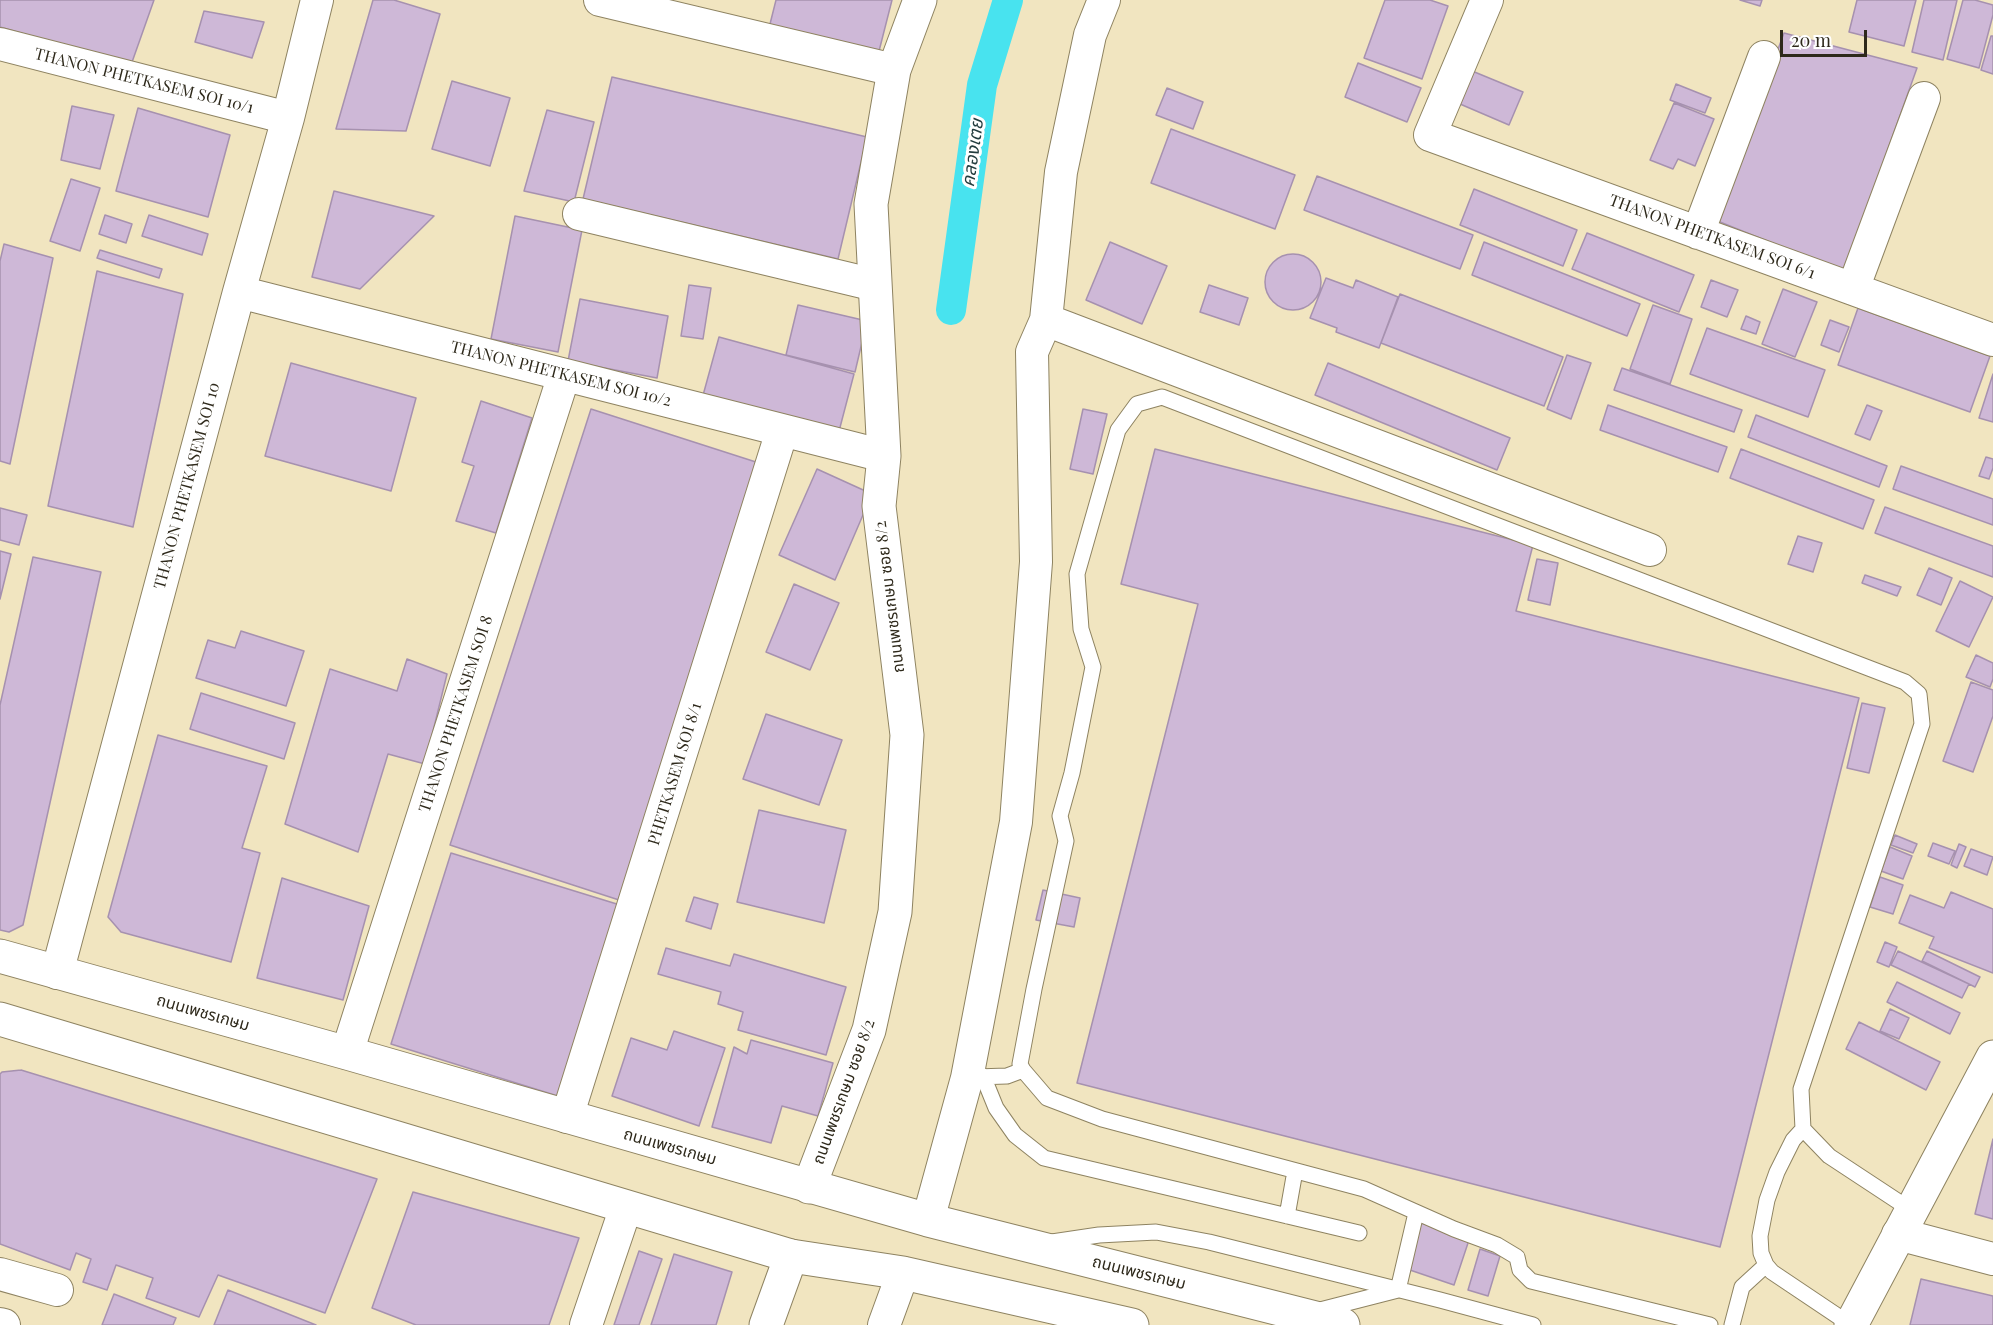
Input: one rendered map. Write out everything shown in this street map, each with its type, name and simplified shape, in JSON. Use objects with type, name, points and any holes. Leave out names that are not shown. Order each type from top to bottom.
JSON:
[{"type":"main road","name":"ถนนเพชรเกษม ซอย 8/2","points":[[809,1187],[869,1030],[895,912],[907,735],[879,506],[884,456],[871,204],[894,70],[920,0]]},
{"type":"main road","name":"ถนนเพชรเกษม","points":[[0,956],[928,1220],[1343,1325]]},
{"type":"main road","points":[[0,1019],[791,1256],[903,1273],[1132,1325]]},
{"type":"main road","points":[[1851,1325],[1993,1057]]},
{"type":"main road","points":[[766,1325],[791,1256]]},
{"type":"street","name":"THANON PHETKASEM SOI 10","points":[[57,973],[239,292],[288,118],[317,0]]},
{"type":"street","points":[[600,0],[894,70]]},
{"type":"street","points":[[928,1220],[975,1077],[1016,822],[1036,562],[1032,352],[1046,320],[1061,172],[1089,35],[1104,0]]},
{"type":"street","name":"THANON PHETKASEM SOI 6/1","points":[[1487,0],[1430,135],[1993,340]]},
{"type":"street","name":"THANON PHETKASEM SOI 10/1","points":[[0,44],[288,118]]},
{"type":"street","points":[[1698,233],[1764,57]]},
{"type":"street","points":[[1853,289],[1924,98]]},
{"type":"street","points":[[579,214],[875,285]]},
{"type":"street","name":"THANON PHETKASEM SOI 10/2","points":[[239,292],[884,456]]},
{"type":"street","points":[[1046,320],[1650,550]]},
{"type":"street","name":"THANON PHETKASEM SOI 8","points":[[347,1053],[564,375]]},
{"type":"street","name":"PHETKASEM SOI 8/1","points":[[567,1117],[782,431]]},
{"type":"street","points":[[586,1325],[626,1207]]},
{"type":"street","points":[[1905,1222],[1993,1259]]},
{"type":"street","points":[[884,1325],[903,1273]]},
{"type":"street","points":[[0,1274],[57,1290]]},
{"type":"lane","points":[[1710,1325],[1531,1281],[1520,1270],[1517,1257],[1497,1245],[1416,1213],[1364,1189],[1102,1119],[1047,1098],[1023,1070],[1020,1064],[1034,989],[1066,841],[1060,816],[1072,773],[1093,667],[1082,629],[1077,574],[1118,430],[1137,404],[1162,397],[1905,682],[1918,694],[1923,724],[1801,1089],[1803,1129],[1829,1156],[1905,1222]]},
{"type":"lane","points":[[975,1077],[1007,1076],[1023,1070]]},
{"type":"lane","points":[[975,1077],[1015,1135],[1044,1158],[1359,1233]]},
{"type":"lane","points":[[1803,1129],[1793,1140],[1776,1172],[1767,1200],[1760,1236],[1761,1253],[1772,1272],[1851,1325]]},
{"type":"lane","points":[[1287,1216],[1296,1171]]},
{"type":"lane","points":[[1398,1290],[1416,1213]]},
{"type":"lane","points":[[1031,1245],[1099,1235],[1156,1232],[1209,1242],[1533,1325]]},
{"type":"lane","points":[[1732,1325],[1742,1287],[1766,1265]]},
{"type":"lane","points":[[1301,1314],[1398,1290]]},
{"type":"building","points":[[0,0],[154,0],[131,65],[0,27]]},
{"type":"building","points":[[373,0],[394,0],[440,14],[406,131],[336,129]]},
{"type":"building","points":[[776,0],[892,0],[877,59],[768,32]]},
{"type":"building","points":[[1385,0],[1430,0],[1448,6],[1422,79],[1364,58]]},
{"type":"building","points":[[1740,0],[1762,0],[1760,6]]},
{"type":"building","points":[[1857,0],[1916,0],[1904,46],[1849,32]]},
{"type":"building","points":[[1924,0],[1957,0],[1943,60],[1912,52]]},
{"type":"building","points":[[1963,0],[1975,0],[1993,5],[1993,15],[1979,68],[1947,59]]},
{"type":"building","points":[[204,11],[264,22],[252,58],[195,42]]},
{"type":"building","points":[[1784,33],[1917,68],[1844,272],[1715,220]]},
{"type":"building","points":[[1991,36],[1993,36],[1993,74],[1981,70]]},
{"type":"building","points":[[1358,63],[1421,88],[1407,122],[1345,97]]},
{"type":"building","points":[[1460,66],[1523,92],[1509,125],[1446,98]]},
{"type":"building","points":[[612,77],[867,137],[838,259],[583,199]]},
{"type":"building","points":[[452,81],[510,98],[490,166],[432,149]]},
{"type":"building","points":[[1676,84],[1711,98],[1705,113],[1670,100]]},
{"type":"building","points":[[1167,88],[1203,102],[1193,129],[1156,115]]},
{"type":"building","points":[[1674,103],[1714,119],[1695,166],[1678,159],[1673,169],[1650,160]]},
{"type":"building","points":[[72,106],[114,115],[100,169],[61,160]]},
{"type":"building","points":[[138,108],[230,135],[208,217],[116,191]]},
{"type":"building","points":[[547,110],[594,122],[574,202],[524,191]]},
{"type":"building","points":[[1171,129],[1295,175],[1275,229],[1151,183]]},
{"type":"building","points":[[1317,176],[1473,235],[1460,269],[1304,210]]},
{"type":"building","points":[[71,179],[100,188],[80,251],[50,241]]},
{"type":"building","points":[[1474,189],[1577,230],[1563,266],[1460,225]]},
{"type":"building","points":[[334,191],[434,216],[360,289],[312,277]]},
{"type":"building","points":[[105,215],[132,224],[126,243],[99,234]]},
{"type":"building","points":[[149,215],[208,234],[202,255],[142,236]]},
{"type":"building","points":[[515,216],[582,230],[558,352],[491,339]]},
{"type":"building","points":[[1587,233],[1694,275],[1679,312],[1572,269]]},
{"type":"building","points":[[1110,242],[1167,266],[1142,324],[1086,300]]},
{"type":"building","points":[[1484,242],[1640,304],[1627,336],[1472,275]]},
{"type":"building","points":[[4,244],[53,258],[10,464],[0,461],[0,261]]},
{"type":"building","points":[[100,250],[162,269],[159,278],[97,258]]},
{"type":"building","points":[[1293,254],[1304,256],[1313,262],[1319,271],[1321,282],[1319,293],[1313,302],[1304,308],[1293,310],[1282,308],[1273,302],[1267,293],[1265,282],[1267,271],[1273,262],[1282,256]]},
{"type":"building","points":[[97,271],[183,294],[133,527],[48,506]]},
{"type":"building","points":[[1326,278],[1353,288],[1356,280],[1398,297],[1379,348],[1336,332],[1337,328],[1310,318]]},
{"type":"building","points":[[1711,280],[1738,290],[1727,317],[1701,307]]},
{"type":"building","points":[[689,285],[711,288],[703,339],[681,336]]},
{"type":"building","points":[[1209,285],[1248,298],[1239,325],[1200,312]]},
{"type":"building","points":[[1783,289],[1817,302],[1795,357],[1762,344]]},
{"type":"building","points":[[1400,294],[1563,357],[1544,406],[1381,343]]},
{"type":"building","points":[[580,299],[668,316],[657,378],[568,361]]},
{"type":"building","points":[[798,305],[867,321],[855,372],[786,355]]},
{"type":"building","points":[[1653,305],[1692,319],[1670,384],[1630,369]]},
{"type":"building","points":[[1858,308],[1990,356],[1970,412],[1838,365]]},
{"type":"building","points":[[1746,316],[1760,322],[1756,334],[1741,329]]},
{"type":"building","points":[[1830,320],[1849,327],[1839,352],[1821,345]]},
{"type":"building","points":[[1707,328],[1825,370],[1808,417],[1690,374]]},
{"type":"building","points":[[719,337],[854,374],[838,435],[702,399]]},
{"type":"building","points":[[1567,355],[1591,363],[1571,419],[1547,409]]},
{"type":"building","points":[[291,363],[416,398],[391,491],[265,456]]},
{"type":"building","points":[[1328,363],[1510,438],[1497,470],[1315,395]]},
{"type":"building","points":[[1622,368],[1742,410],[1734,432],[1614,390]]},
{"type":"building","points":[[1993,374],[1993,422],[1979,418]]},
{"type":"building","points":[[481,401],[532,418],[496,533],[456,521],[474,466],[462,462]]},
{"type":"building","points":[[1608,405],[1727,447],[1718,472],[1600,430]]},
{"type":"building","points":[[1867,405],[1882,411],[1870,440],[1855,434]]},
{"type":"building","points":[[591,409],[759,463],[619,900],[450,845]]},
{"type":"building","points":[[1083,409],[1107,414],[1093,474],[1070,469]]},
{"type":"building","points":[[1756,415],[1887,466],[1879,487],[1748,437]]},
{"type":"building","points":[[1155,449],[1533,545],[1516,611],[1859,698],[1720,1247],[1077,1083],[1198,604],[1121,584]]},
{"type":"building","points":[[1741,449],[1874,500],[1863,529],[1730,478]]},
{"type":"building","points":[[1986,457],[1993,459],[1989,479],[1979,476]]},
{"type":"building","points":[[1901,466],[1993,499],[1993,525],[1893,489]]},
{"type":"building","points":[[817,469],[872,494],[835,580],[779,555]]},
{"type":"building","points":[[1885,507],[1993,546],[1993,577],[1875,533]]},
{"type":"building","points":[[0,508],[27,515],[19,545],[0,540]]},
{"type":"building","points":[[1798,536],[1822,543],[1813,572],[1788,564]]},
{"type":"building","points":[[0,551],[11,554],[0,599]]},
{"type":"building","points":[[33,557],[101,572],[23,925],[9,932],[0,930],[0,705]]},
{"type":"building","points":[[1537,559],[1558,563],[1550,605],[1528,600]]},
{"type":"building","points":[[1929,568],[1952,578],[1941,605],[1917,595]]},
{"type":"building","points":[[1865,575],[1901,587],[1897,596],[1862,583]]},
{"type":"building","points":[[1960,581],[1993,597],[1969,647],[1936,631]]},
{"type":"building","points":[[794,584],[839,603],[810,670],[766,652]]},
{"type":"building","points":[[241,631],[304,651],[286,706],[196,678],[208,640],[235,648]]},
{"type":"building","points":[[1976,655],[1993,663],[1993,679],[1990,687],[1966,677]]},
{"type":"building","points":[[407,659],[447,674],[425,764],[388,754],[358,852],[285,824],[330,669],[397,691]]},
{"type":"building","points":[[1971,682],[1993,690],[1993,716],[1973,772],[1943,761]]},
{"type":"building","points":[[201,693],[295,723],[284,759],[190,729]]},
{"type":"building","points":[[1862,703],[1885,708],[1869,773],[1847,768]]},
{"type":"building","points":[[766,714],[842,740],[819,805],[743,779]]},
{"type":"building","points":[[158,735],[267,766],[242,848],[260,853],[231,962],[121,932],[108,917]]},
{"type":"building","points":[[759,810],[846,830],[824,923],[737,902]]},
{"type":"building","points":[[1895,835],[1917,844],[1913,853],[1891,845]]},
{"type":"building","points":[[1933,843],[1955,851],[1949,864],[1928,856]]},
{"type":"building","points":[[1959,844],[1966,847],[1957,868],[1951,865]]},
{"type":"building","points":[[1890,847],[1912,856],[1903,879],[1881,871]]},
{"type":"building","points":[[1971,849],[1993,857],[1987,875],[1964,866]]},
{"type":"building","points":[[451,853],[620,905],[561,1097],[391,1044]]},
{"type":"building","points":[[1880,877],[1903,885],[1893,914],[1870,907]]},
{"type":"building","points":[[282,878],[369,906],[343,1000],[257,978]]},
{"type":"building","points":[[1043,890],[1080,898],[1074,927],[1036,920]]},
{"type":"building","points":[[1951,892],[1993,909],[1993,973],[1929,948],[1934,937],[1899,923],[1910,895],[1944,908]]},
{"type":"building","points":[[694,897],[718,904],[711,929],[686,921]]},
{"type":"building","points":[[1885,942],[1897,947],[1889,967],[1877,962]]},
{"type":"building","points":[[666,948],[730,966],[734,954],[846,987],[826,1055],[738,1030],[743,1012],[718,1004],[721,992],[658,974]]},
{"type":"building","points":[[1898,951],[1969,984],[1962,998],[1891,965]]},
{"type":"building","points":[[1927,951],[1980,977],[1975,987],[1922,961]]},
{"type":"building","points":[[1897,982],[1960,1013],[1950,1034],[1887,1002]]},
{"type":"building","points":[[1890,1009],[1909,1018],[1899,1039],[1880,1031]]},
{"type":"building","points":[[1859,1022],[1940,1062],[1926,1090],[1846,1049]]},
{"type":"building","points":[[674,1031],[725,1048],[699,1126],[612,1096],[631,1038],[667,1050]]},
{"type":"building","points":[[751,1040],[833,1063],[818,1116],[782,1106],[771,1143],[712,1127],[734,1047],[747,1054]]},
{"type":"building","points":[[21,1070],[377,1179],[325,1313],[218,1275],[199,1317],[146,1298],[153,1278],[116,1265],[107,1290],[83,1282],[91,1259],[76,1253],[70,1270],[0,1244],[0,1074]]},
{"type":"building","points":[[1993,1139],[1993,1219],[1975,1214]]},
{"type":"building","points":[[413,1192],[579,1238],[549,1325],[416,1325],[372,1308]]},
{"type":"building","points":[[1419,1222],[1469,1240],[1454,1285],[1404,1268]]},
{"type":"building","points":[[1480,1249],[1500,1256],[1488,1296],[1468,1290]]},
{"type":"building","points":[[639,1251],[662,1259],[639,1325],[614,1325]]},
{"type":"building","points":[[674,1254],[732,1272],[716,1325],[651,1325]]},
{"type":"building","points":[[1921,1279],[1993,1296],[1993,1325],[1910,1325]]},
{"type":"building","points":[[228,1290],[316,1325],[214,1325]]},
{"type":"building","points":[[114,1294],[176,1318],[173,1325],[102,1325]]},
{"type":"waterway","name":"คลองเตย","points":[[951,310],[982,85],[1008,0]]}]
